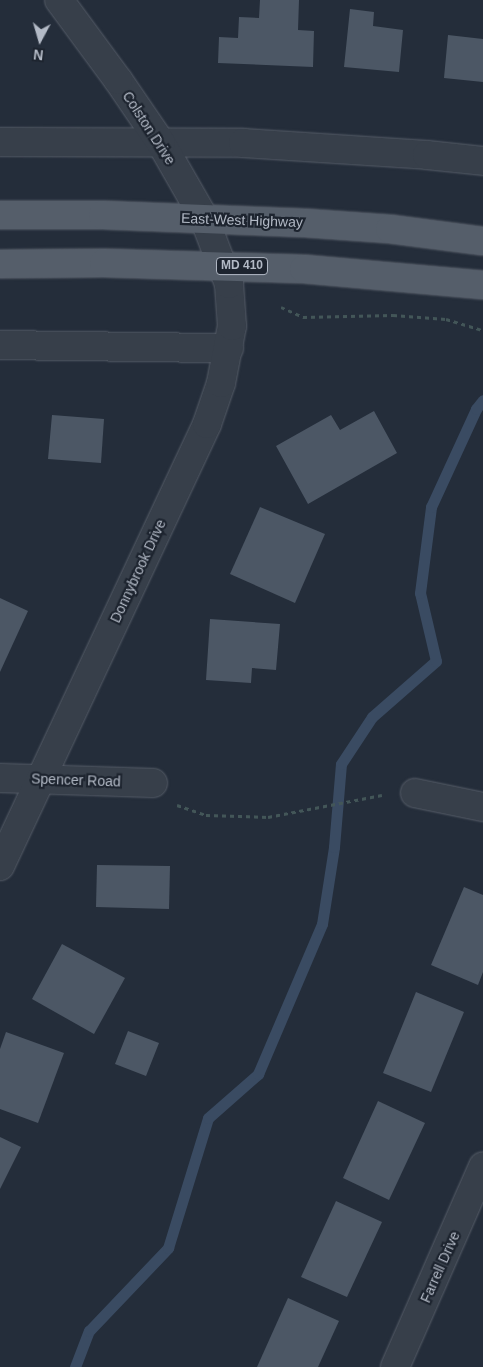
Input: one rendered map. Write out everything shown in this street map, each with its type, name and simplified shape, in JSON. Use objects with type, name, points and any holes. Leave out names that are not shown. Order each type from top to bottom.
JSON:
[{"type":"main road","name":"East-West Highway","points":[[0,216],[103,215],[204,218],[390,229],[483,241]]},
{"type":"main road","name":"MD 410","points":[[0,264],[223,266],[304,269],[483,285]]},
{"type":"street","name":"Colston Drive","points":[[59,0],[118,80],[161,143],[204,218],[223,266]]},
{"type":"street","points":[[0,142],[252,144],[427,155],[483,161]]},
{"type":"street","name":"Donnybrook Drive","points":[[0,866],[207,424],[221,383],[229,348],[231,307],[229,284],[223,266]]},
{"type":"street","points":[[0,345],[229,348]]},
{"type":"street","name":"Spencer Road","points":[[0,778],[153,783]]},
{"type":"street","points":[[415,793],[483,807]]},
{"type":"street","name":"Farrell Drive","points":[[395,1367],[476,1203],[483,1168]]},
{"type":"path","points":[[281,308],[303,317],[393,315],[446,319],[483,330]]},
{"type":"path","points":[[153,783],[174,804],[206,815],[268,817],[381,795]]},
{"type":"building","points":[[260,0],[299,0],[298,30],[314,31],[313,67],[218,63],[219,37],[238,38],[239,17],[259,18]]},
{"type":"building","points":[[350,9],[374,12],[373,26],[403,30],[399,72],[344,67]]},
{"type":"building","points":[[448,35],[483,39],[483,82],[444,78]]},
{"type":"building","points":[[374,411],[397,453],[308,504],[276,446],[331,415],[340,430]]},
{"type":"building","points":[[52,415],[104,419],[101,463],[48,459]]},
{"type":"building","points":[[260,507],[325,534],[295,603],[230,574]]},
{"type":"building","points":[[0,598],[28,611],[0,672]]},
{"type":"building","points":[[210,619],[280,624],[276,670],[252,668],[251,683],[206,680]]},
{"type":"building","points":[[97,865],[170,866],[169,909],[96,907]]},
{"type":"building","points":[[464,887],[483,895],[483,972],[478,985],[431,965]]},
{"type":"building","points":[[62,944],[125,978],[94,1034],[32,999]]},
{"type":"building","points":[[416,992],[464,1012],[431,1092],[383,1073]]},
{"type":"building","points":[[128,1031],[159,1043],[146,1076],[115,1064]]},
{"type":"building","points":[[6,1032],[64,1053],[38,1123],[0,1109],[0,1049]]},
{"type":"building","points":[[378,1101],[425,1123],[389,1200],[343,1178]]},
{"type":"building","points":[[0,1137],[21,1147],[0,1189]]},
{"type":"building","points":[[336,1201],[382,1222],[347,1297],[301,1277]]},
{"type":"building","points":[[288,1298],[339,1321],[318,1367],[257,1367]]},
{"type":"waterway","points":[[75,1367],[89,1331],[168,1248],[208,1118],[258,1074],[322,924],[334,847],[341,764],[372,717],[436,661],[420,593],[431,507],[476,409],[483,400]]}]
